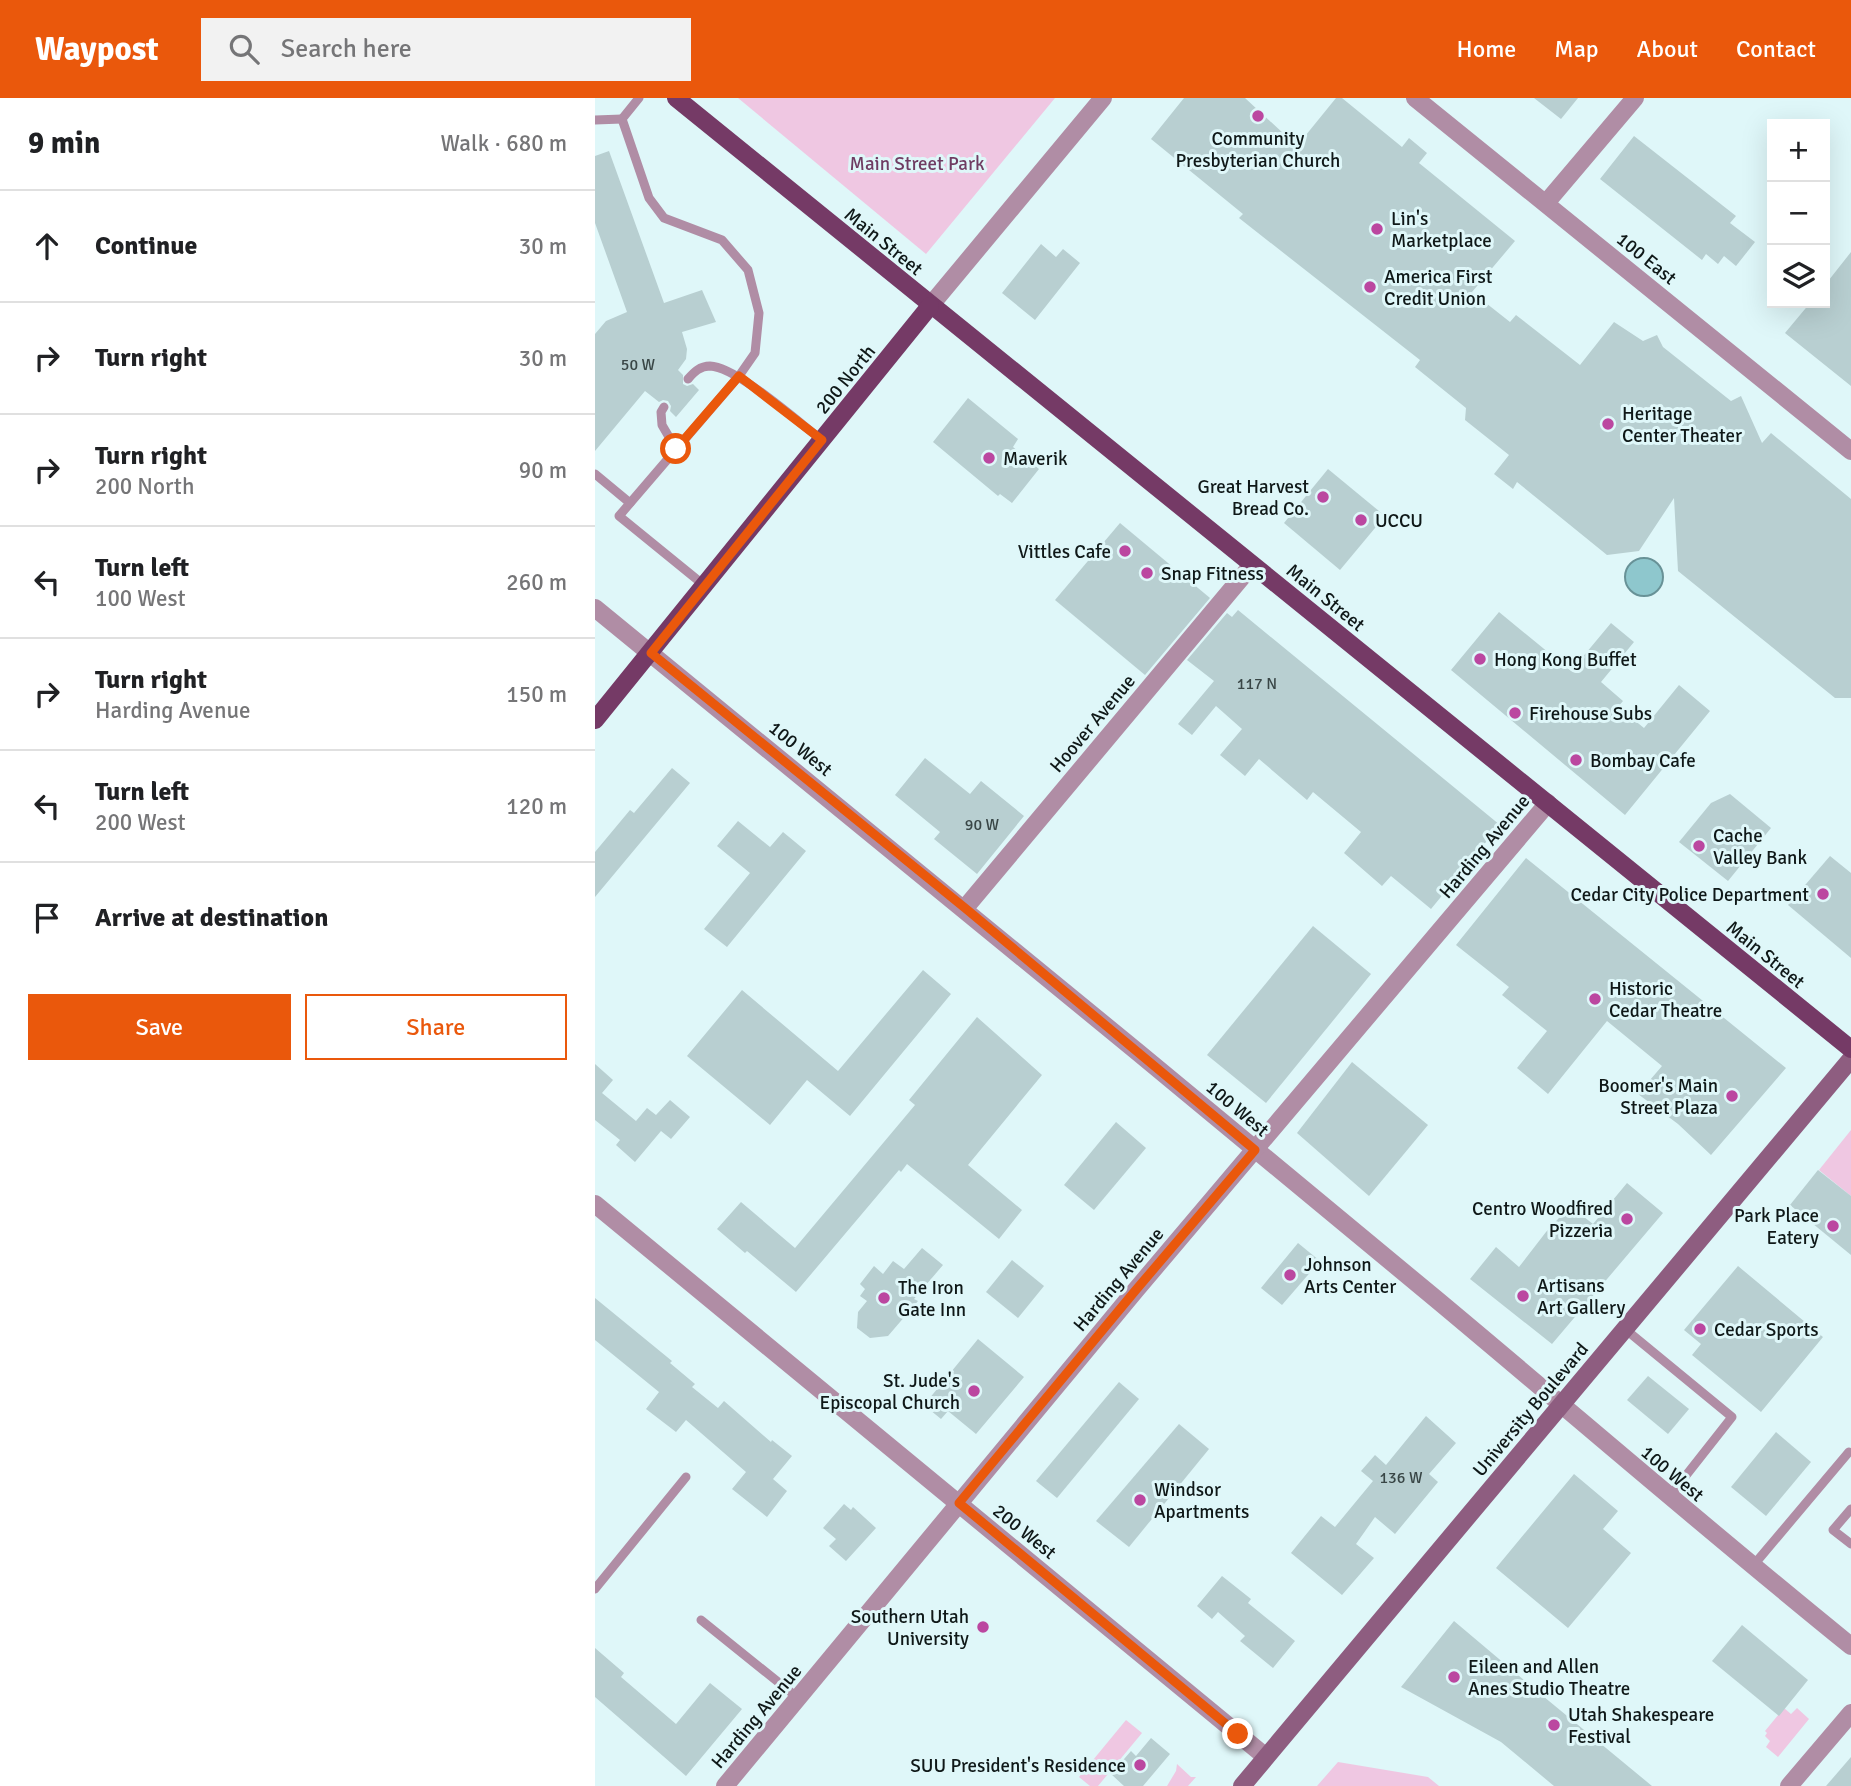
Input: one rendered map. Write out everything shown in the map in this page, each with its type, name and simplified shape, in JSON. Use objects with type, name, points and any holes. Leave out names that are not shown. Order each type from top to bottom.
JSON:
[{"type":"main road","name":"Main Street","points":[[676,98],[1851,1049]]},
{"type":"main road","name":"200 North","points":[[595,720],[930,306]]},
{"type":"main road","name":"University Boulevard","points":[[1242,1786],[1851,1059]]},
{"type":"street","name":"200 North","points":[[930,306],[1103,98]]},
{"type":"street","name":"100 East","points":[[1415,98],[1851,451]]},
{"type":"street","points":[[1546,203],[1635,98]]},
{"type":"street","name":"Hoover Avenue","points":[[965,908],[1252,565]]},
{"type":"street","name":"100 West","points":[[595,608],[965,908],[1440,1302],[1752,1567],[1851,1646]]},
{"type":"street","name":"Harding Avenue","points":[[725,1786],[1126,1301],[1548,803]]},
{"type":"street","name":"200 West","points":[[595,1204],[1266,1757]]},
{"type":"street","points":[[1789,1786],[1851,1713]]},
{"type":"lane","points":[[595,120],[622,119],[639,98]]},
{"type":"lane","points":[[622,119],[649,198],[664,218],[722,240],[748,270],[759,313],[755,354],[619,516],[705,586]]},
{"type":"lane","points":[[688,379],[695,370],[711,366],[739,376],[822,440]]},
{"type":"lane","points":[[664,407],[661,412],[662,425],[676,449]]},
{"type":"lane","points":[[595,474],[630,503]]},
{"type":"lane","points":[[1625,1329],[1732,1417],[1669,1497]]},
{"type":"lane","points":[[1752,1567],[1849,1452]]},
{"type":"lane","points":[[595,1589],[685,1477]]},
{"type":"lane","points":[[1851,1509],[1833,1530],[1851,1544]]},
{"type":"lane","points":[[701,1620],[797,1698]]},
{"type":"green space","name":"Main Street Park","points":[[738,98],[1055,98],[926,254]]},
{"type":"green space","points":[[1851,1130],[1851,1196],[1819,1170]]},
{"type":"green space","points":[[1784,1708],[1791,1714],[1797,1708],[1809,1719],[1778,1757],[1766,1747],[1770,1741],[1765,1736],[1765,1731]]},
{"type":"green space","points":[[1126,1720],[1142,1733],[1098,1786],[1090,1786],[1079,1777]]},
{"type":"green space","points":[[1338,1762],[1428,1777],[1439,1786],[1317,1786]]},
{"type":"green space","points":[[1177,1764],[1191,1777],[1196,1777],[1188,1786],[1167,1786]]},
{"type":"water","points":[[1644,558],[1657,564],[1663,577],[1657,590],[1644,596],[1631,590],[1625,577],[1631,564]]},
{"type":"building","points":[[1184,98],[1245,98],[1297,146],[1336,98],[1342,98],[1402,147],[1409,138],[1427,153],[1419,163],[1515,241],[1472,292],[1510,322],[1516,315],[1580,365],[1614,322],[1643,341],[1657,335],[1663,347],[1731,401],[1741,396],[1762,443],[1771,433],[1851,499],[1851,698],[1835,698],[1678,571],[1674,498],[1639,551],[1607,555],[1517,482],[1513,489],[1494,474],[1509,455],[1465,420],[1466,408],[1415,367],[1420,360],[1239,218],[1243,214],[1151,139]]},
{"type":"building","points":[[1534,98],[1578,98],[1561,119]]},
{"type":"building","points":[[1634,136],[1736,216],[1730,223],[1755,242],[1736,266],[1724,256],[1718,264],[1706,254],[1702,260],[1600,179]]},
{"type":"building","points":[[609,151],[664,303],[702,290],[716,322],[682,332],[687,349],[686,359],[678,370],[683,375],[683,384],[693,384],[699,390],[676,417],[670,411],[668,401],[659,402],[645,391],[595,451],[595,334],[606,321],[627,312],[595,223],[595,156]]},
{"type":"building","points":[[1041,244],[1056,257],[1063,249],[1080,263],[1035,320],[1002,293]]},
{"type":"building","points":[[1851,252],[1851,386],[1785,333],[1806,308],[1830,308],[1830,279]]},
{"type":"building","name":"Maverik","points":[[968,398],[1018,439],[1013,447],[1039,469],[1012,503],[1000,494],[998,496],[933,442]]},
{"type":"building","points":[[1328,469],[1385,516],[1340,570],[1284,523]]},
{"type":"building","points":[[1120,523],[1210,598],[1145,675],[1055,600]]},
{"type":"building","points":[[1238,610],[1500,825],[1431,909],[1391,876],[1382,886],[1344,853],[1361,832],[1313,792],[1307,800],[1259,759],[1245,776],[1220,755],[1242,729],[1216,706],[1192,735],[1178,724],[1214,681],[1187,660],[1227,613],[1232,617]]},
{"type":"building","points":[[1499,612],[1571,671],[1611,623],[1634,642],[1601,682],[1623,701],[1618,707],[1644,728],[1679,685],[1710,711],[1625,815],[1451,670]]},
{"type":"building","points":[[925,758],[970,794],[981,781],[1024,816],[977,874],[934,839],[940,832],[895,795]]},
{"type":"building","points":[[672,768],[690,783],[595,897],[595,852],[630,810],[634,813]]},
{"type":"building","points":[[1730,794],[1771,828],[1728,881],[1679,842],[1711,803]]},
{"type":"building","points":[[738,821],[770,847],[783,832],[806,851],[727,947],[704,929],[750,873],[717,846]]},
{"type":"building","points":[[1830,856],[1851,873],[1851,958],[1788,905]]},
{"type":"building","points":[[1526,858],[1786,1068],[1711,1155],[1678,1124],[1638,1094],[1662,1066],[1607,1021],[1548,1094],[1517,1068],[1547,1031],[1502,995],[1509,987],[1456,945]]},
{"type":"building","points":[[1313,926],[1371,974],[1266,1103],[1207,1055]]},
{"type":"building","points":[[923,970],[951,994],[850,1116],[807,1080],[770,1125],[687,1056],[742,990],[838,1071]]},
{"type":"building","points":[[977,1017],[1042,1075],[968,1165],[1022,1210],[999,1239],[907,1164],[901,1172],[899,1170],[796,1292],[717,1229],[741,1202],[795,1248],[915,1105],[909,1100]]},
{"type":"building","points":[[1352,1062],[1428,1125],[1369,1196],[1297,1133]]},
{"type":"building","points":[[595,1064],[613,1080],[602,1093],[636,1121],[647,1108],[656,1115],[670,1100],[690,1117],[671,1139],[661,1131],[635,1162],[616,1145],[620,1140],[595,1120]]},
{"type":"building","points":[[1116,1122],[1146,1148],[1094,1210],[1064,1185]]},
{"type":"building","name":"Park Place Eatery","points":[[1818,1170],[1851,1196],[1851,1255],[1790,1205]]},
{"type":"building","points":[[1627,1183],[1663,1213],[1552,1344],[1470,1279],[1496,1247],[1519,1267],[1570,1206],[1593,1224]]},
{"type":"building","name":"Johnson Arts Center","points":[[1298,1243],[1320,1261],[1282,1305],[1261,1288]]},
{"type":"building","points":[[922,1248],[943,1265],[914,1299],[918,1301],[888,1336],[870,1338],[857,1328],[858,1312],[867,1301],[860,1296],[865,1289],[860,1284],[874,1266],[883,1274],[893,1261],[904,1269]]},
{"type":"building","points":[[1012,1260],[1044,1286],[1018,1318],[986,1292]]},
{"type":"building","points":[[1738,1266],[1823,1337],[1761,1412],[1692,1355],[1701,1344],[1684,1330]]},
{"type":"building","points":[[595,1298],[672,1361],[670,1363],[695,1384],[692,1387],[718,1408],[724,1401],[771,1442],[772,1440],[792,1456],[773,1479],[787,1491],[767,1517],[732,1489],[746,1472],[686,1420],[676,1432],[646,1409],[659,1392],[595,1340]]},
{"type":"building","name":"St. Jude's Episcopal Church","points":[[978,1339],[1024,1377],[976,1434],[948,1411],[941,1419],[924,1405]]},
{"type":"building","points":[[1648,1376],[1689,1409],[1668,1434],[1627,1400]]},
{"type":"building","points":[[1119,1382],[1139,1399],[1057,1498],[1036,1481]]},
{"type":"building","points":[[1426,1416],[1456,1443],[1429,1474],[1438,1482],[1395,1534],[1375,1517],[1356,1544],[1374,1558],[1342,1595],[1291,1553],[1321,1516],[1335,1527],[1373,1481],[1361,1471],[1375,1455],[1386,1465]]},
{"type":"building","name":"Windsor Apartments","points":[[1179,1424],[1209,1449],[1129,1547],[1096,1521]]},
{"type":"building","points":[[1776,1432],[1811,1462],[1766,1516],[1731,1487]]},
{"type":"building","points":[[1574,1474],[1618,1511],[1603,1529],[1631,1553],[1568,1628],[1496,1568]]},
{"type":"building","points":[[844,1504],[851,1510],[853,1507],[876,1528],[846,1561],[829,1546],[836,1539],[823,1528]]},
{"type":"building","points":[[1222,1576],[1251,1599],[1248,1603],[1295,1641],[1273,1668],[1240,1641],[1245,1636],[1218,1612],[1212,1619],[1197,1606]]},
{"type":"building","points":[[1454,1621],[1652,1786],[1554,1786],[1501,1742],[1401,1687]]},
{"type":"building","points":[[1742,1625],[1808,1680],[1779,1716],[1712,1661]]},
{"type":"building","points":[[595,1648],[624,1673],[621,1677],[676,1724],[710,1683],[742,1709],[686,1776],[595,1697]]},
{"type":"building","name":"SUU President's Residence","points":[[1151,1738],[1170,1754],[1143,1786],[1124,1786],[1111,1774],[1131,1751],[1136,1756]]},
{"type":"building","points":[[1851,1757],[1851,1786],[1826,1786]]},
{"type":"place","name":"Community Presbyterian Church","points":[[1258,116]]},
{"type":"place","name":"Lin's Marketplace","points":[[1377,229]]},
{"type":"place","name":"America First Credit Union","points":[[1370,287]]},
{"type":"place","name":"Heritage Center Theater","points":[[1608,424]]},
{"type":"place","name":"Maverik","points":[[989,458]]},
{"type":"place","name":"Great Harvest Bread Co.","points":[[1323,497]]},
{"type":"place","name":"UCCU","points":[[1361,520]]},
{"type":"place","name":"Vittles Cafe","points":[[1125,551]]},
{"type":"place","name":"Snap Fitness","points":[[1147,573]]},
{"type":"place","name":"Hong Kong Buffet","points":[[1480,659]]},
{"type":"place","name":"Firehouse Subs","points":[[1515,713]]},
{"type":"place","name":"Bombay Cafe","points":[[1576,760]]},
{"type":"place","name":"Cache Valley Bank","points":[[1699,846]]},
{"type":"place","name":"Cedar City Police Department","points":[[1823,894]]},
{"type":"place","name":"Historic Cedar Theatre","points":[[1595,999]]},
{"type":"place","name":"Boomer's Main Street Plaza","points":[[1732,1096]]},
{"type":"place","name":"Centro Woodfired Pizzeria","points":[[1627,1219]]},
{"type":"place","name":"Park Place Eatery","points":[[1833,1226]]},
{"type":"place","name":"Johnson Arts Center","points":[[1290,1275]]},
{"type":"place","name":"Artisans Art Gallery","points":[[1523,1296]]},
{"type":"place","name":"The Iron Gate Inn","points":[[884,1298]]},
{"type":"place","name":"Cedar Sports","points":[[1700,1329]]},
{"type":"place","name":"St. Jude's Episcopal Church","points":[[974,1391]]},
{"type":"place","name":"Windsor Apartments","points":[[1140,1500]]},
{"type":"place","name":"Southern Utah University","points":[[983,1627]]},
{"type":"place","name":"Eileen and Allen Anes Studio Theatre","points":[[1454,1677]]},
{"type":"place","name":"Utah Shakespeare Festival","points":[[1554,1725]]},
{"type":"place","name":"SUU President's Residence","points":[[1140,1765]]},
{"type":"route","points":[[676,449],[739,376],[822,440],[651,653],[965,908],[1255,1150],[959,1503],[1238,1734]]}]
